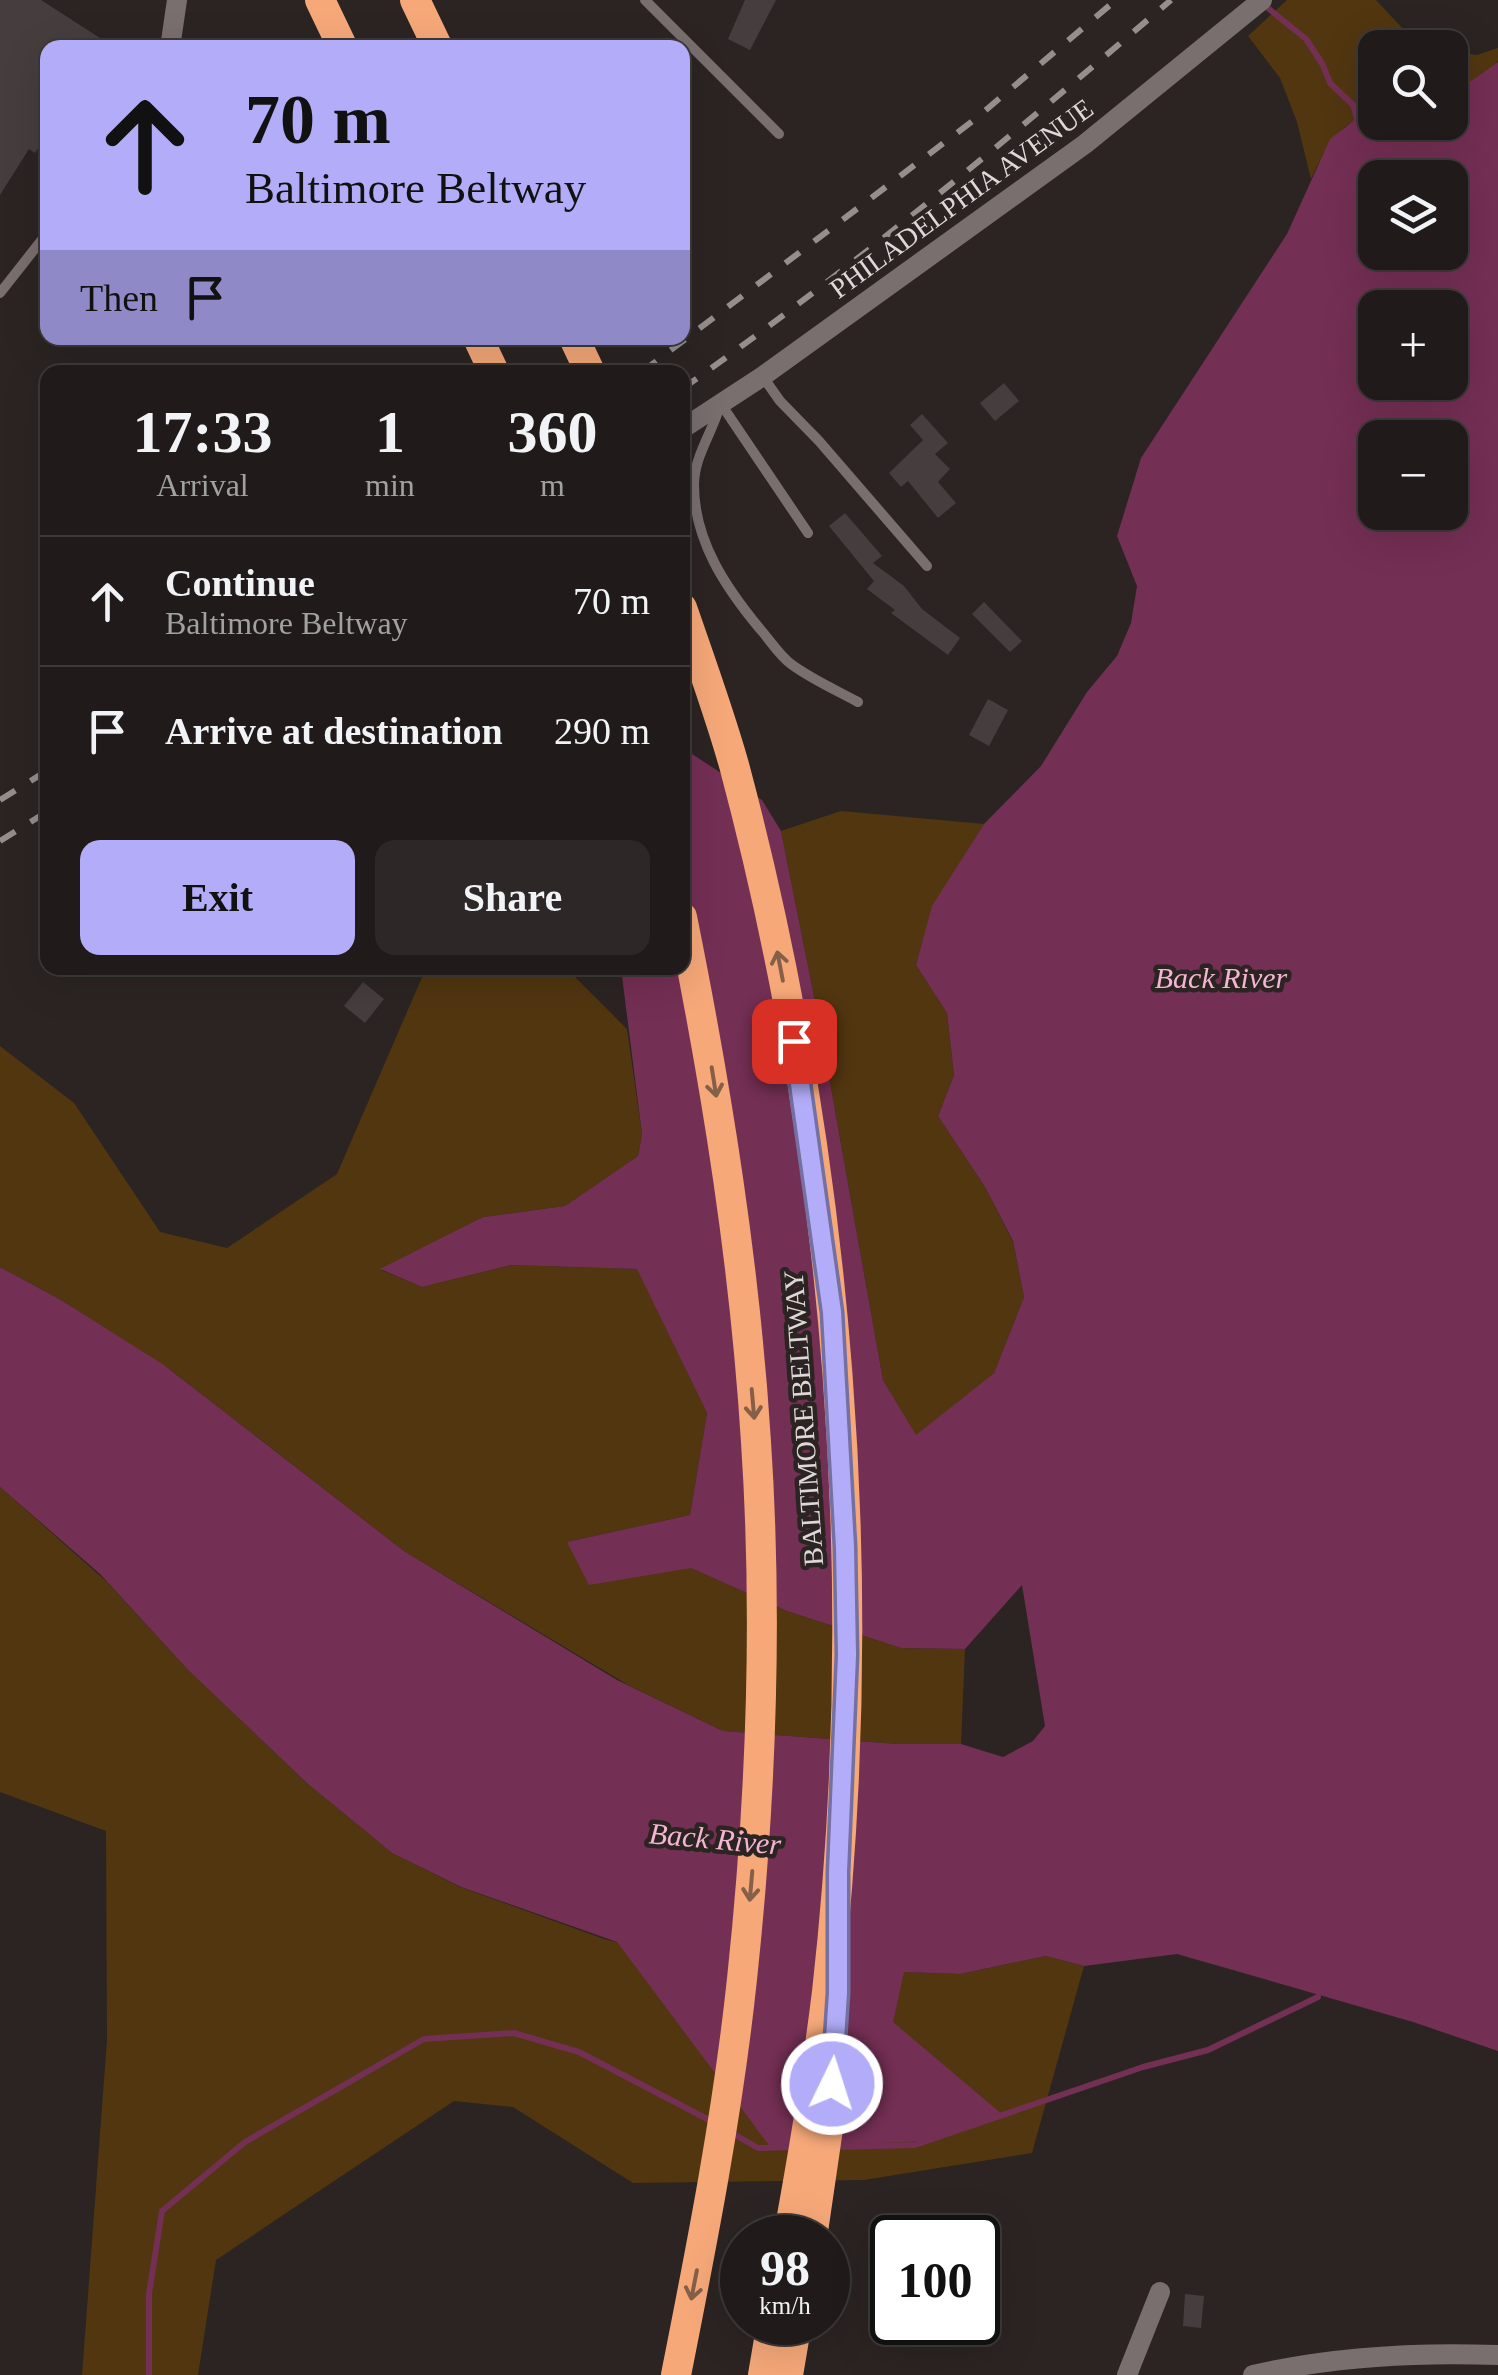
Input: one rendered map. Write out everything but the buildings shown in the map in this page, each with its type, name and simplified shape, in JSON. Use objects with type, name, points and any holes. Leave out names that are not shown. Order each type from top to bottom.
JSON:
[{"type":"highway","points":[[320,0],[338,40]]},
{"type":"highway","points":[[415,0],[434,40]]},
{"type":"highway","name":"BALTIMORE BELTWAY","points":[[690,632],[733,762],[766,895],[794,1041],[832,1312],[847,1655],[838,1872],[803,2215]]},
{"type":"highway","name":"BALTIMORE BELTWAY","points":[[676,2375],[712,2195],[742,1981],[759,1754],[756,1442],[731,1190],[710,1052],[690,956]]},
{"type":"highway","points":[[762,2375],[768,2345]]},
{"type":"highway","points":[[788,2375],[793,2345]]},
{"type":"street","points":[[171,40],[176,0]]},
{"type":"street","name":"PHILADELPHIA AVENUE","points":[[690,425],[1085,144],[1262,0]]},
{"type":"street","points":[[1126,2375],[1160,2292]]},
{"type":"street","points":[[1253,2375],[1395,2354],[1498,2355]]},
{"type":"lane","points":[[645,0],[685,40]]},
{"type":"lane","points":[[690,45],[779,134]]},
{"type":"lane","points":[[0,293],[40,242]]},
{"type":"lane","points":[[763,376],[780,402],[819,441],[927,566]]},
{"type":"lane","points":[[721,404],[808,533]]},
{"type":"lane","points":[[721,404],[699,457],[694,482],[696,515],[709,555],[734,598],[789,662],[858,702]]},
{"type":"shaded area","points":[[1287,0],[1376,0],[1404,30],[1358,30],[1358,120],[1334,137],[1311,179],[1297,122],[1280,78],[1248,36]]},
{"type":"shaded area","points":[[1498,48],[1498,61],[1468,84],[1468,54]]},
{"type":"shaded area","points":[[841,811],[984,824],[933,906],[916,965],[947,1013],[954,1075],[938,1116],[985,1187],[1013,1242],[1024,1297],[994,1373],[916,1436],[883,1380],[781,831]]},
{"type":"shaded area","points":[[423,975],[573,975],[627,1029],[642,1134],[638,1156],[565,1206],[483,1217],[381,1270],[422,1287],[511,1265],[638,1269],[707,1413],[690,1515],[568,1542],[691,1568],[787,1611],[901,1648],[965,1649],[961,1744],[898,1744],[723,1731],[628,1685],[404,1551],[172,1371],[61,1300],[0,1267],[0,1046],[74,1103],[160,1232],[227,1248],[337,1174]]},
{"type":"shaded area","points":[[0,1487],[107,1582],[188,1670],[308,1784],[392,1853],[460,1887],[604,1939],[711,1965],[960,1974],[1046,1956],[1084,1966],[1032,2153],[864,2180],[633,2183],[513,2107],[454,2101],[216,2260],[198,2375],[82,2375],[107,2040],[106,1831],[0,1792]]},
{"type":"water","name":"Back River","points":[[1498,62],[1498,2051],[1413,2022],[1177,1954],[1084,1966],[1046,1956],[960,1974],[904,1972],[893,2022],[1003,2115],[926,2141],[771,2148],[617,1942],[461,1887],[392,1853],[308,1784],[188,1670],[100,1574],[0,1487],[0,1267],[164,1365],[404,1551],[617,1680],[723,1731],[898,1744],[961,1744],[1003,1757],[1033,1741],[1045,1726],[1022,1585],[965,1649],[901,1648],[787,1611],[691,1568],[589,1585],[567,1542],[690,1515],[707,1413],[637,1269],[511,1265],[422,1287],[380,1269],[483,1217],[565,1206],[638,1156],[642,1134],[622,975],[690,975],[690,753],[762,800],[781,831],[883,1380],[916,1435],[994,1373],[1024,1297],[1013,1241],[985,1187],[938,1116],[954,1075],[947,1013],[916,965],[932,906],[984,824],[1041,766],[1087,692],[1117,656],[1131,623],[1137,586],[1117,536],[1141,458],[1287,234],[1330,139],[1357,118],[1358,140],[1468,140],[1468,83]]},
{"type":"waterway","points":[[1269,9],[1306,39],[1330,83],[1353,105],[1357,118]]},
{"type":"waterway","points":[[833,2147],[915,2145],[1143,2067],[1208,2050],[1318,1997]]},
{"type":"waterway","points":[[149,2375],[149,2294],[162,2211],[245,2142],[424,2039],[514,2033],[579,2052],[713,2122]]},
{"type":"waterway","points":[[732,2133],[758,2148],[796,2147]]},
{"type":"railway","points":[[690,336],[974,120],[1116,0]]},
{"type":"railway","points":[[690,383],[931,200],[1171,0]]},
{"type":"railway","points":[[651,365],[678,345]]},
{"type":"railway","points":[[0,800],[40,775]]},
{"type":"railway","points":[[0,841],[40,816]]},
{"type":"route","points":[[794,1041],[832,1312],[845,1547],[847,1655],[832,2084]]}]
